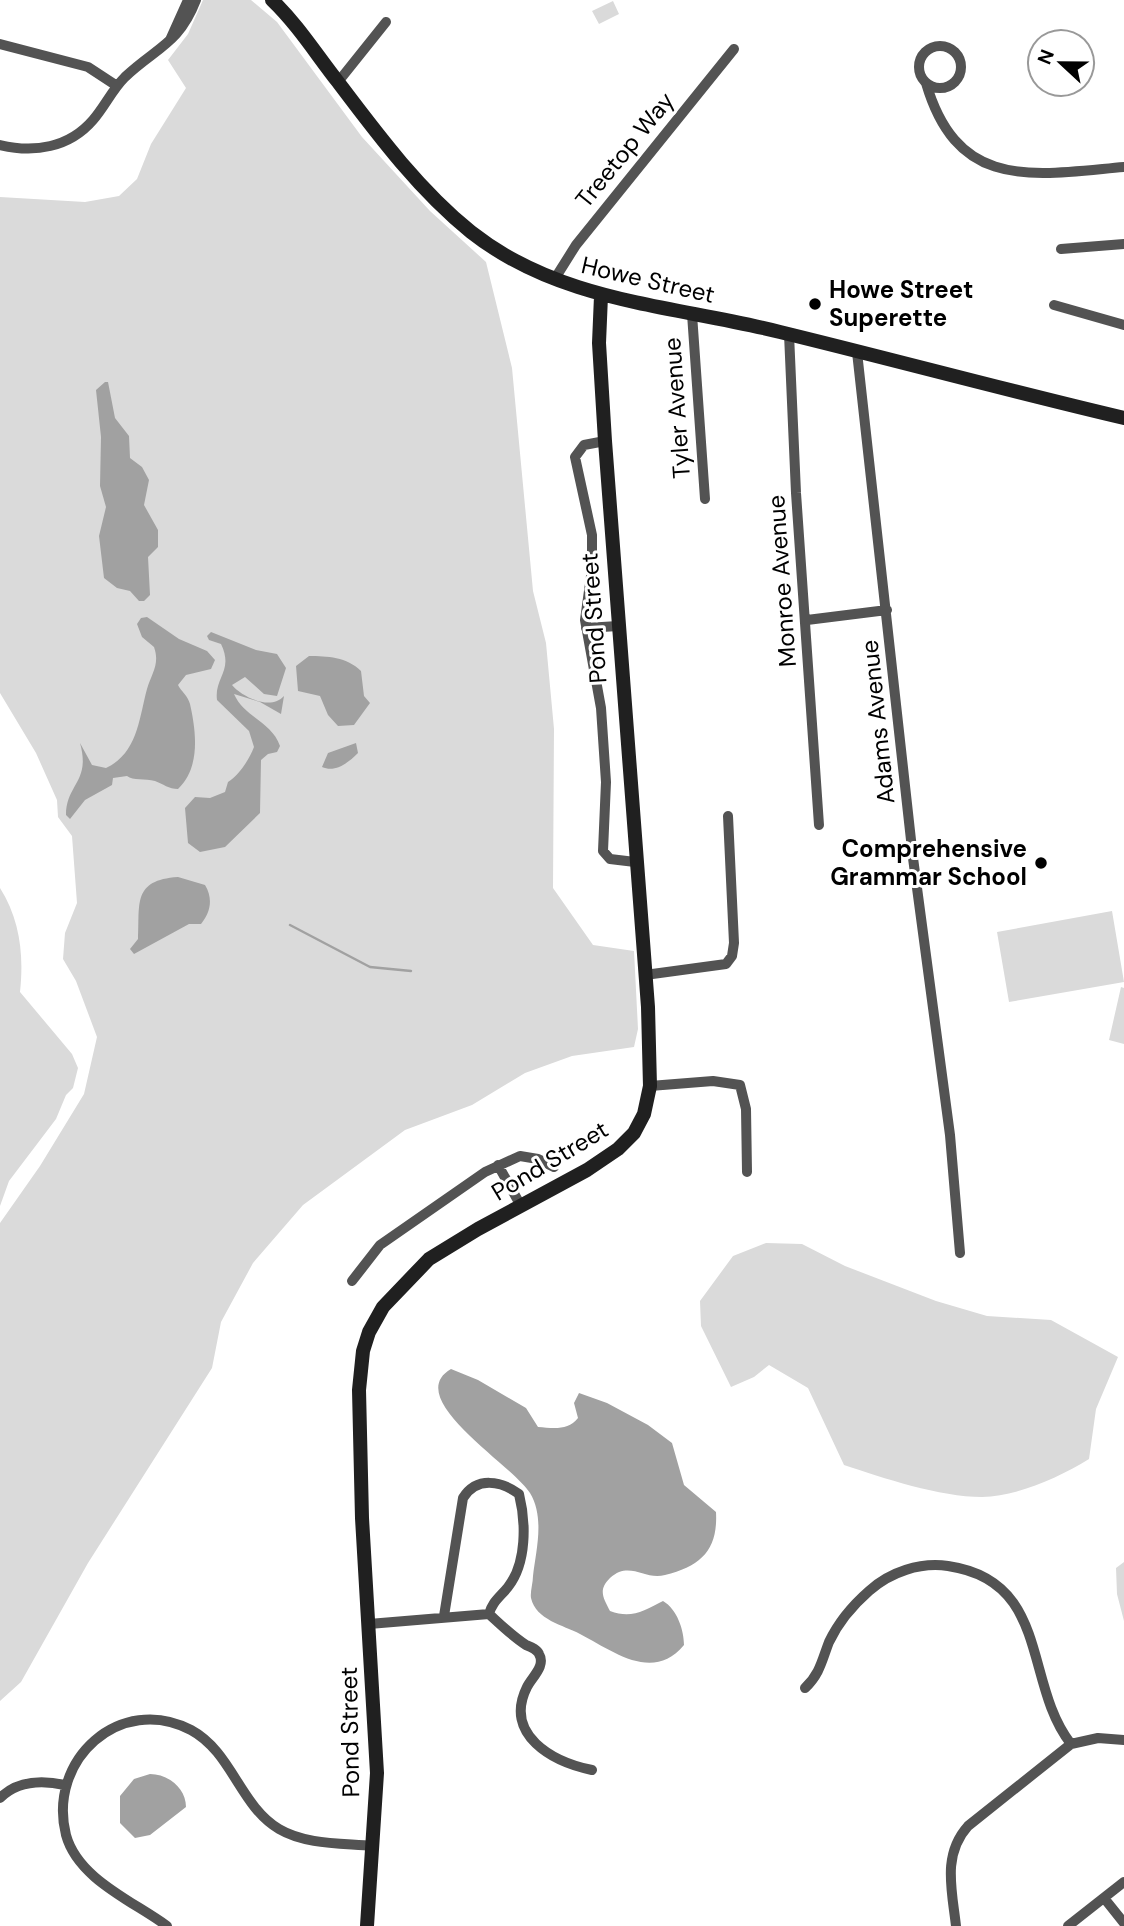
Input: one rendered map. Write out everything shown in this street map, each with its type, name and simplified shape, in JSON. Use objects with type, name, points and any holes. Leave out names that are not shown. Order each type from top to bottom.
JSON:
[{"type":"street","points":[[170,40],[188,0]]},
{"type":"street","points":[[0,145],[36,149],[63,142],[92,121],[117,86],[184,28],[196,0]]},
{"type":"street","name":"Howe Street","points":[[271,0],[302,33],[392,152],[455,218],[498,251],[554,280],[601,296],[789,334],[1124,418]]},
{"type":"street","points":[[338,82],[386,22]]},
{"type":"street","points":[[0,44],[88,67],[117,86]]},
{"type":"street","points":[[926,83],[945,87],[957,79],[960,59],[951,49],[931,47],[921,57],[919,70],[934,109],[946,130],[971,154],[994,167],[1029,174],[1124,167]]},
{"type":"street","name":"Treetop Way","points":[[554,280],[576,245],[734,48]]},
{"type":"street","points":[[1061,249],[1124,244]]},
{"type":"street","name":"Pond Street","points":[[367,1926],[377,1763],[362,1518],[359,1390],[363,1351],[369,1332],[389,1299],[421,1266],[444,1248],[587,1170],[626,1142],[644,1115],[650,1086],[645,975],[605,441],[599,343],[601,296]]},
{"type":"street","points":[[1054,305],[1124,325]]},
{"type":"street","name":"Tyler Avenue","points":[[692,314],[705,499]]},
{"type":"street","name":"Monroe Avenue","points":[[789,334],[796,494],[807,620],[819,825]]},
{"type":"street","name":"Adams Avenue","points":[[857,352],[913,858],[950,1135],[960,1253]]},
{"type":"street","points":[[605,441],[584,445],[575,457],[592,535],[586,628],[601,708],[606,782],[603,851],[610,859],[635,862]]},
{"type":"street","points":[[807,620],[887,610]]},
{"type":"street","points":[[586,628],[618,626]]},
{"type":"street","points":[[645,975],[713,967],[726,964],[732,956],[734,943],[728,816]]},
{"type":"street","points":[[650,1086],[713,1081],[740,1085],[746,1109],[747,1172]]},
{"type":"street","points":[[352,1281],[380,1245],[510,1158],[526,1156],[545,1161],[554,1167]]},
{"type":"street","points":[[498,1165],[521,1206]]},
{"type":"street","points":[[444,1616],[463,1498],[470,1487],[480,1483],[507,1485],[519,1494],[524,1517],[517,1571],[509,1586],[491,1605],[489,1614]]},
{"type":"street","points":[[804,1688],[822,1666],[829,1644],[839,1626],[870,1590],[883,1580],[913,1568],[945,1566],[961,1569],[976,1574],[1003,1591],[1023,1616],[1034,1643],[1054,1718],[1071,1744]]},
{"type":"street","points":[[369,1624],[489,1614],[518,1640],[538,1651],[540,1657],[540,1667],[526,1689],[523,1704],[523,1720],[530,1738],[560,1760],[592,1770]]},
{"type":"street","points":[[167,1926],[98,1878],[79,1860],[64,1826],[65,1785],[78,1758],[105,1733],[125,1723],[164,1721],[204,1738],[223,1758],[262,1815],[280,1829],[301,1838],[373,1846]]},
{"type":"street","points":[[956,1926],[949,1866],[962,1833],[1071,1744],[1098,1738],[1124,1740]]},
{"type":"street","points":[[0,1798],[18,1786],[34,1782],[65,1785]]},
{"type":"street","points":[[1068,1926],[1124,1882]]},
{"type":"street","points":[[1104,1898],[1124,1923]]},
{"type":"shaded area","points":[[203,0],[251,0],[277,22],[362,137],[430,211],[486,262],[512,368],[533,591],[546,643],[554,729],[553,888],[593,945],[634,951],[638,1029],[634,1047],[572,1056],[525,1073],[472,1105],[405,1130],[303,1205],[253,1263],[221,1322],[212,1368],[88,1563],[21,1682],[0,1701],[0,1223],[40,1166],[84,1094],[97,1037],[76,981],[63,959],[65,933],[77,903],[72,836],[58,817],[57,800],[36,753],[0,693],[0,197],[85,202],[119,196],[137,179],[151,144],[186,88],[168,60],[188,34]]},
{"type":"shaded area","points":[[613,1],[619,14],[599,24],[592,11]]},
{"type":"shaded area","points":[[108,382],[115,418],[129,436],[130,458],[142,467],[149,480],[144,505],[158,530],[158,547],[148,557],[150,595],[144,601],[139,601],[130,591],[117,588],[104,578],[99,536],[106,507],[100,486],[101,437],[96,390]]},
{"type":"shaded area","points":[[147,617],[179,639],[207,651],[215,660],[211,669],[186,675],[178,685],[189,701],[194,726],[195,748],[190,770],[178,789],[127,776],[113,778],[112,785],[85,800],[70,819],[66,815],[67,805],[82,766],[80,743],[92,765],[106,768],[125,753],[136,734],[156,664],[154,647],[142,637],[137,624],[141,618]]},
{"type":"shaded area","points":[[211,632],[256,650],[277,654],[286,668],[277,696],[264,694],[245,677],[232,685],[257,701],[272,702],[284,696],[281,714],[260,702],[234,694],[244,708],[271,731],[280,746],[277,752],[268,754],[261,760],[260,813],[225,847],[200,852],[188,843],[185,808],[195,797],[210,798],[225,792],[228,782],[243,767],[254,747],[249,731],[217,700],[225,661],[221,644],[209,640],[207,636]]},
{"type":"shaded area","points":[[309,656],[343,660],[361,671],[364,696],[370,703],[354,725],[338,726],[328,715],[320,696],[298,691],[296,666]]},
{"type":"shaded area","points":[[356,743],[358,753],[346,763],[332,769],[322,767],[328,753]]},
{"type":"shaded area","points":[[178,877],[205,885],[210,900],[204,919],[201,924],[189,924],[134,954],[130,949],[138,939],[141,896],[153,883]]},
{"type":"shaded area","points":[[0,888],[12,912],[19,938],[20,992],[72,1054],[78,1068],[73,1088],[66,1095],[56,1119],[9,1181],[0,1206]]},
{"type":"shaded area","points":[[1112,911],[1124,982],[1009,1002],[997,932]]},
{"type":"shaded area","points":[[1121,987],[1124,988],[1124,1044],[1109,1040]]},
{"type":"shaded area","points":[[766,1243],[802,1244],[845,1266],[936,1301],[987,1316],[1051,1320],[1118,1357],[1096,1409],[1089,1459],[1037,1485],[982,1497],[930,1490],[844,1465],[808,1388],[769,1365],[754,1377],[731,1387],[701,1326],[700,1301],[733,1256]]},
{"type":"shaded area","points":[[451,1369],[478,1380],[526,1408],[538,1427],[560,1428],[574,1422],[578,1418],[574,1403],[579,1393],[607,1403],[648,1425],[672,1443],[684,1485],[716,1512],[716,1525],[710,1546],[698,1561],[689,1567],[665,1575],[631,1571],[617,1573],[606,1582],[603,1594],[610,1611],[618,1613],[637,1613],[663,1601],[668,1605],[679,1620],[684,1639],[684,1645],[672,1656],[659,1662],[633,1660],[551,1621],[538,1612],[531,1596],[538,1534],[535,1503],[520,1481],[450,1414],[440,1397],[439,1382]]},
{"type":"shaded area","points":[[1124,1562],[1124,1621],[1117,1594],[1116,1568]]},
{"type":"shaded area","points":[[150,1774],[163,1776],[175,1783],[183,1794],[186,1807],[150,1835],[135,1838],[120,1823],[120,1796],[134,1779]]},
{"type":"waterway","points":[[290,925],[370,967],[411,971]]},
{"type":"place","name":"Howe Street Superette","points":[[815,304]]},
{"type":"place","name":"Comprehensive Grammar School","points":[[1041,863]]}]
